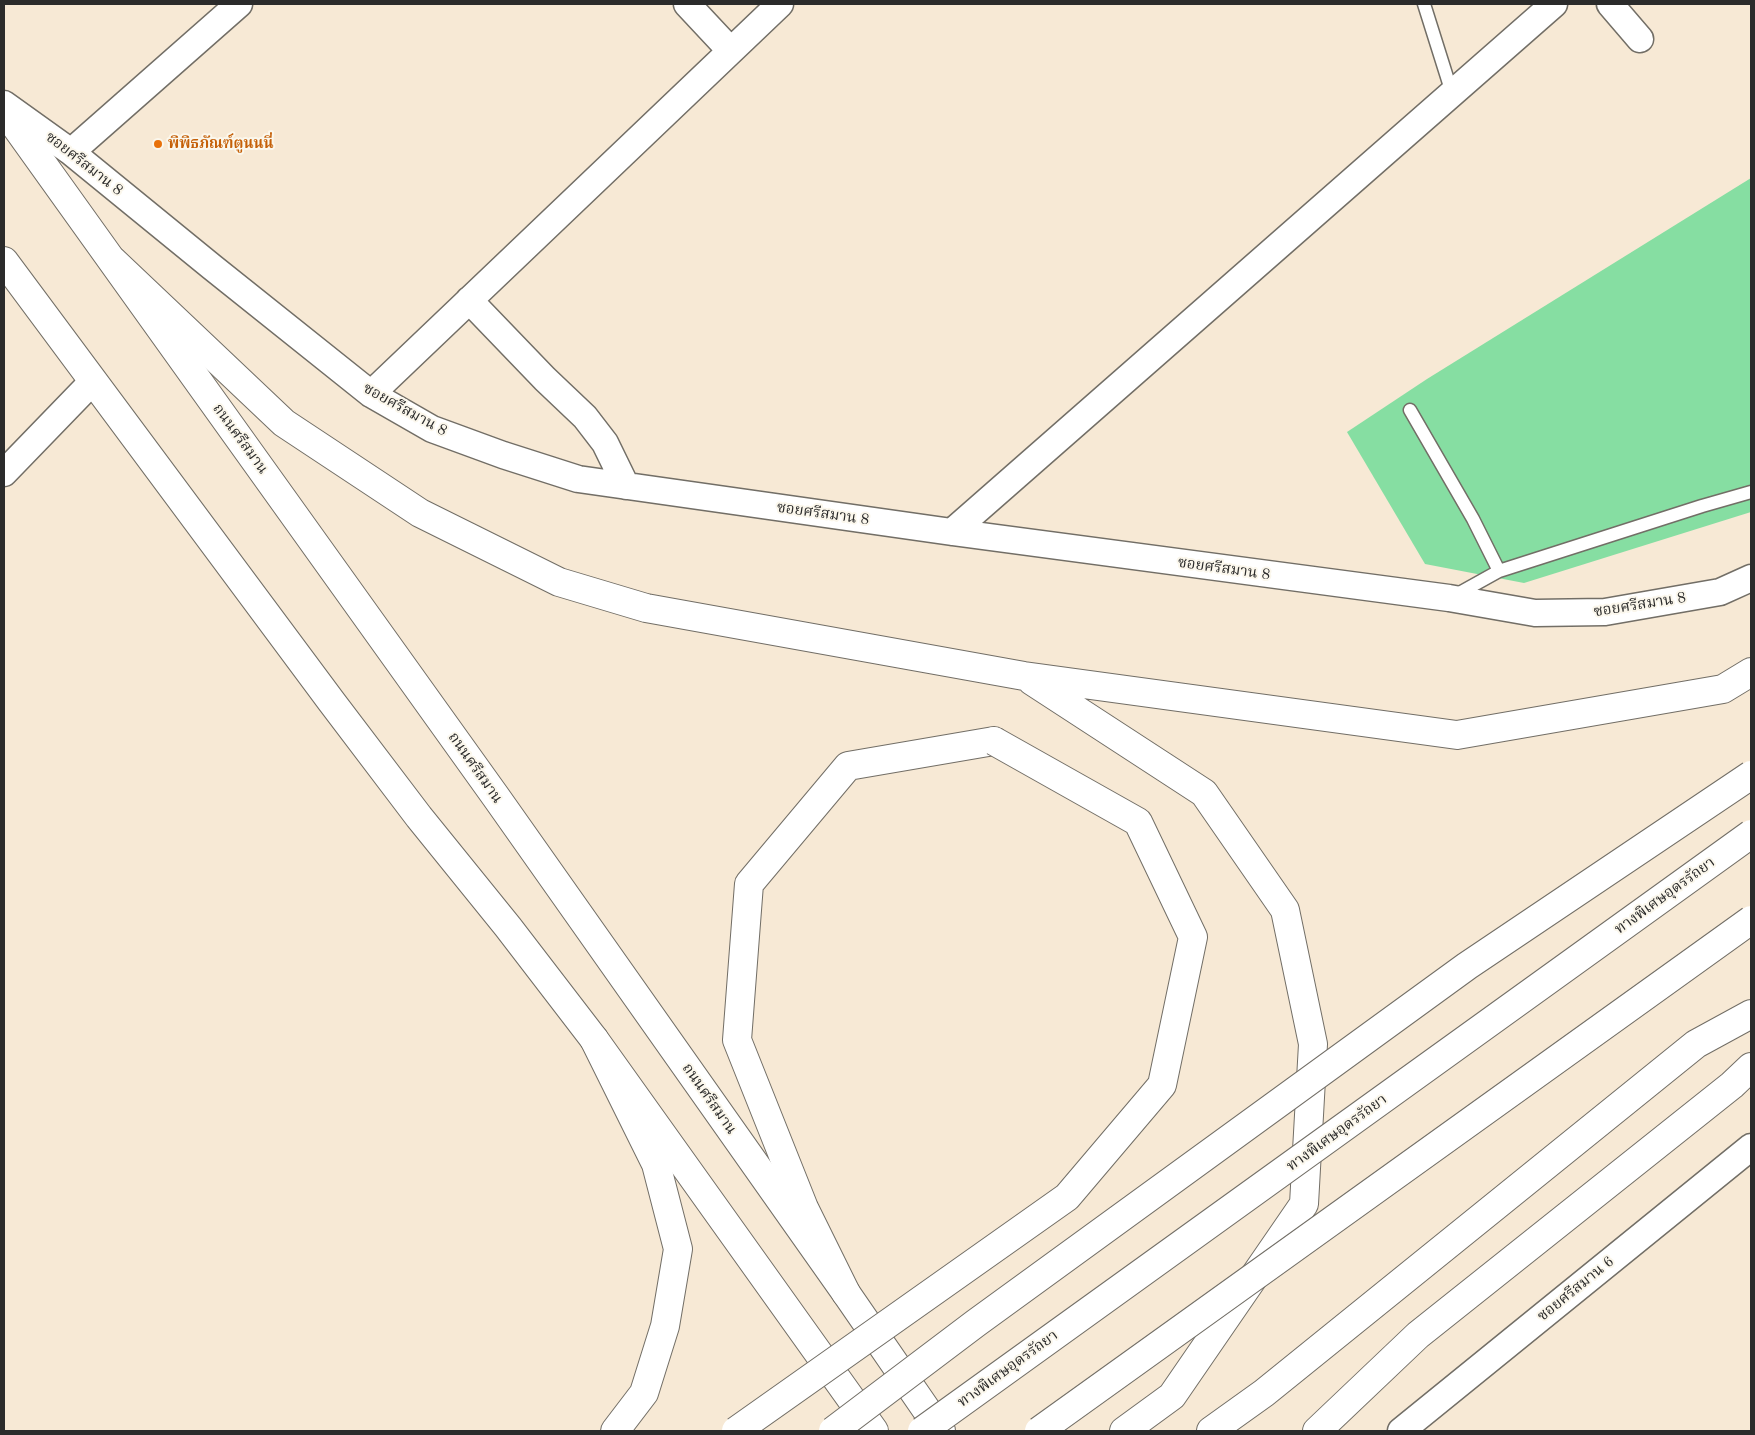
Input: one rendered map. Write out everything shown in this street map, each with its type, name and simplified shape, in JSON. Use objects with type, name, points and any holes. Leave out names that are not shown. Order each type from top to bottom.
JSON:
[{"type":"main road","name":"ถนนศรีสมาน","points":[[4,110],[496,797],[846,1293],[941,1431]]},
{"type":"main road","points":[[4,261],[330,701],[594,1039],[874,1431]]},
{"type":"main road","points":[[113,261],[284,423],[420,513],[559,582],[646,608],[1024,676],[1457,735],[1723,689],[1751,672]]},
{"type":"main road","points":[[1024,676],[1204,793],[1285,910],[1314,1044],[1304,1204],[1172,1396],[1124,1431]]},
{"type":"main road","points":[[736,1431],[1067,1197],[1162,1085],[1193,937],[1138,822],[994,740],[848,766],[749,884],[737,1040],[804,1208],[846,1293]]},
{"type":"main road","points":[[833,1431],[976,1323],[1467,966],[1751,775]]},
{"type":"main road","name":"ทางพิเศษอุดรรัถยา","points":[[922,1431],[1751,834]]},
{"type":"main road","points":[[1038,1431],[1751,920]]},
{"type":"main road","points":[[1211,1431],[1264,1393],[1696,1044],[1751,1014]]},
{"type":"main road","points":[[594,1039],[656,1164],[678,1249],[665,1326],[644,1393],[615,1431]]},
{"type":"main road","points":[[1316,1431],[1418,1334],[1732,1085],[1751,1067]]},
{"type":"street","points":[[71,152],[239,4]]},
{"type":"street","points":[[687,4],[730,50]]},
{"type":"street","points":[[371,394],[780,4]]},
{"type":"street","points":[[952,532],[1554,4]]},
{"type":"street","points":[[1610,4],[1640,39]]},
{"type":"street","name":"ซอยศรีสมาน 8","points":[[4,104],[71,152],[371,394],[432,429],[502,455],[578,479],[952,532],[1449,598],[1535,613],[1605,612],[1720,592],[1751,578]]},
{"type":"street","points":[[469,300],[545,379],[585,417],[605,443],[626,486]]},
{"type":"street","points":[[4,473],[93,381]]},
{"type":"street","name":"ซอยศรีสมาน 6","points":[[1400,1431],[1751,1147]]},
{"type":"lane","points":[[1424,4],[1452,93]]},
{"type":"lane","points":[[1410,410],[1473,519],[1499,571]]},
{"type":"lane","points":[[1449,598],[1499,571],[1751,492]]},
{"type":"green space","points":[[1751,178],[1751,512],[1524,583],[1425,564],[1347,432],[1427,379]]},
{"type":"place","name":"พิพิธภัณฑ์ตูนนนี่","points":[[158,144]]}]
